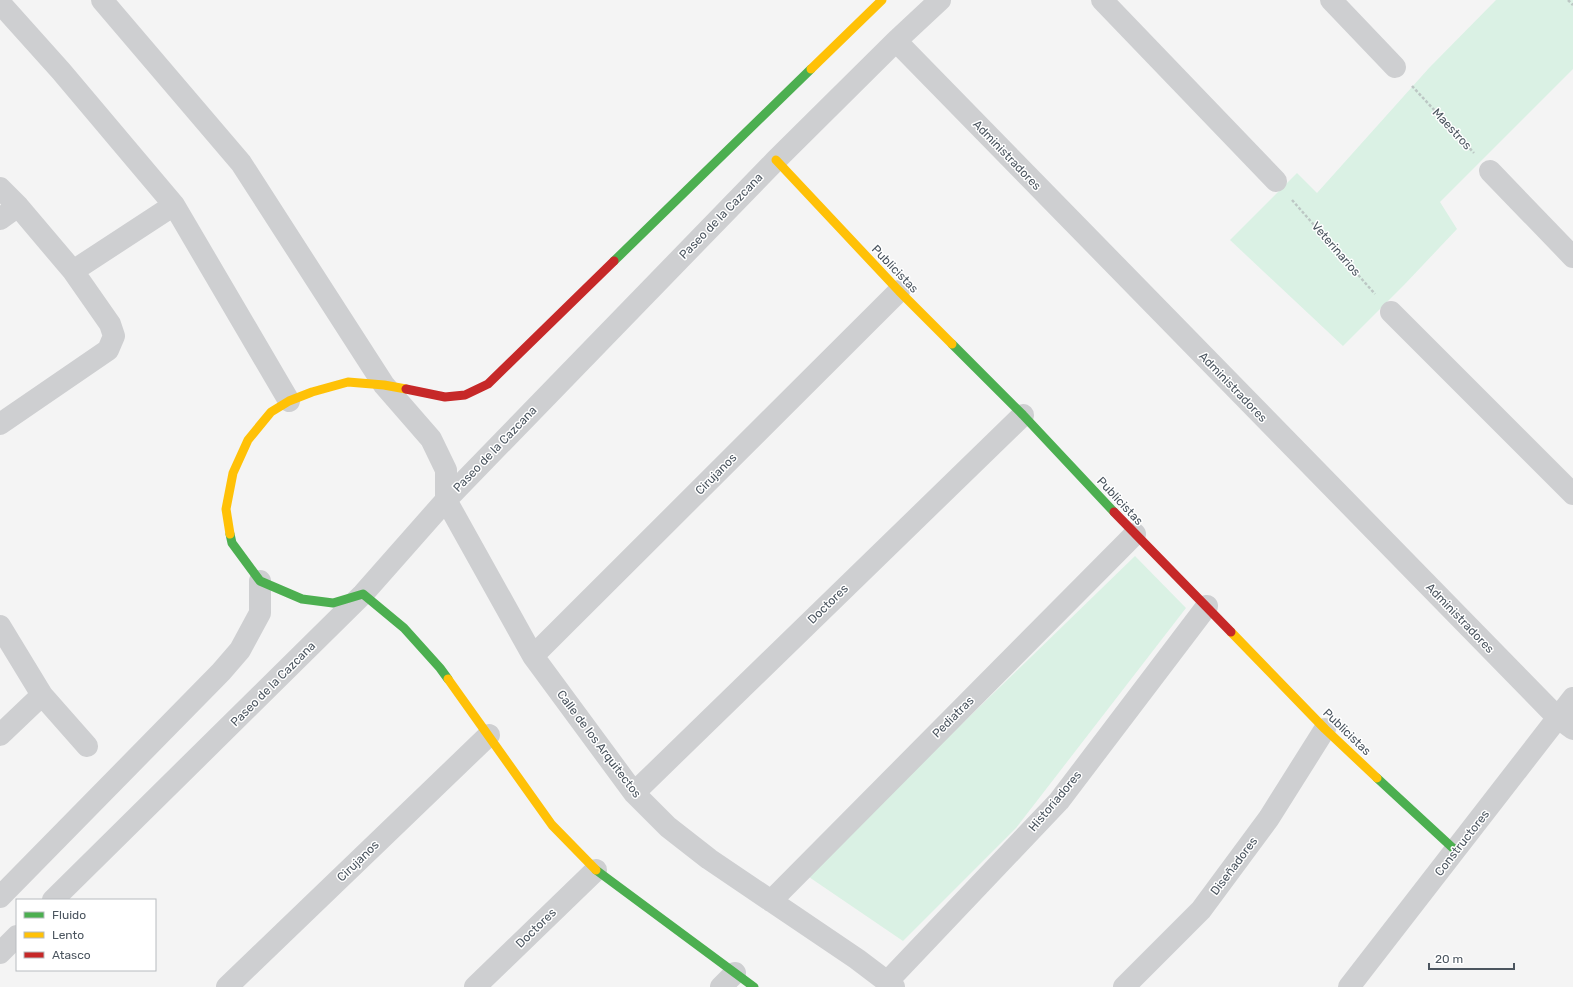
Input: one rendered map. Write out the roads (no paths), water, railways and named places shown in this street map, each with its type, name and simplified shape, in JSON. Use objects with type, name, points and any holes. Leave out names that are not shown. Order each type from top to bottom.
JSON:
[{"type":"street","points":[[102,0],[241,163],[384,385],[431,439],[446,470],[446,500]]},
{"type":"street","points":[[754,987],[728,980],[596,870],[552,825],[440,668],[404,628],[363,594],[333,603],[302,599],[260,581],[232,543],[226,509],[233,473],[248,440],[271,412],[289,401],[312,392],[348,382],[384,385],[445,397],[466,395],[488,384],[882,0]]},
{"type":"street","name":"Paseo de la Cazcana","points":[[54,899],[363,594],[446,500],[776,160],[896,41],[940,0]]},
{"type":"street","points":[[1102,0],[1276,181]]},
{"type":"street","points":[[1331,0],[1395,67]]},
{"type":"street","points":[[0,3],[61,71],[174,205],[289,401]]},
{"type":"street","name":"Administradores","points":[[896,41],[1565,724]]},
{"type":"street","name":"Publicistas","points":[[776,160],[899,291],[1023,415],[1135,534],[1325,729],[1455,850]]},
{"type":"street","points":[[1490,171],[1573,257]]},
{"type":"street","points":[[0,188],[18,206],[73,271],[110,324],[114,336],[108,350],[0,424]]},
{"type":"street","points":[[73,271],[174,205]]},
{"type":"street","points":[[0,219],[18,206]]},
{"type":"street","name":"Cirujanos","points":[[533,656],[899,291]]},
{"type":"street","points":[[1391,312],[1573,494]]},
{"type":"street","name":"Doctores","points":[[634,793],[1023,415]]},
{"type":"street","name":"Calle de los Arquitectos","points":[[446,500],[533,656],[634,793],[668,827],[685,841],[709,859],[857,959],[890,985]]},
{"type":"street","name":"Pediatras","points":[[771,901],[1135,534]]},
{"type":"street","points":[[0,897],[221,672],[240,650],[260,613],[260,581]]},
{"type":"street","name":"Historiadores","points":[[890,985],[1059,801],[1206,606]]},
{"type":"street","points":[[0,627],[42,695],[87,746]]},
{"type":"street","points":[[0,735],[42,695]]},
{"type":"street","name":"Constructores","points":[[1349,987],[1455,850],[1565,724],[1573,698]]},
{"type":"street","name":"Diseñadores","points":[[1124,987],[1201,910],[1269,818],[1325,729]]},
{"type":"street","name":"Cirujanos","points":[[226,987],[489,735]]},
{"type":"street","name":"Doctores","points":[[476,987],[596,870]]},
{"type":"street","points":[[0,953],[16,937]]}]
